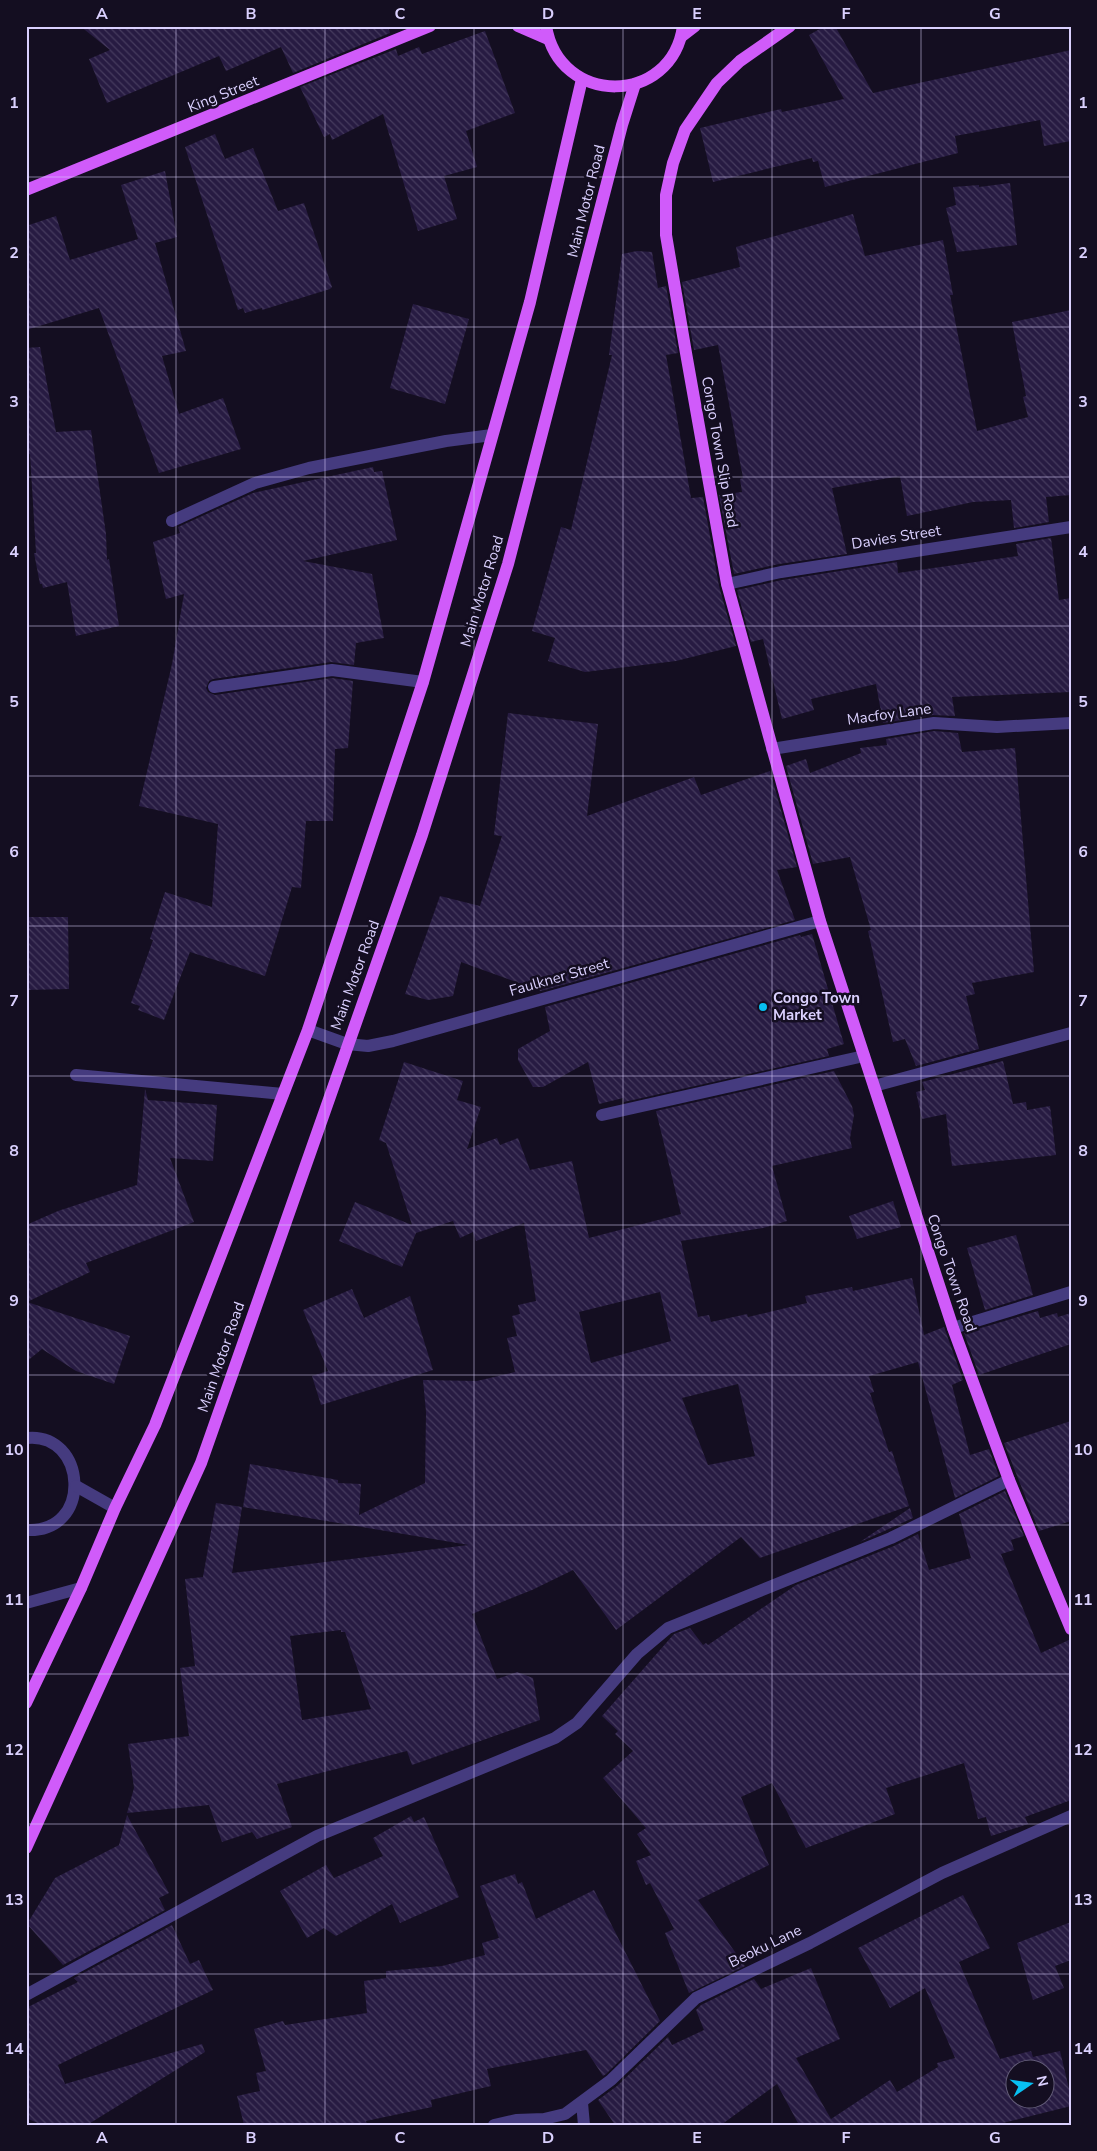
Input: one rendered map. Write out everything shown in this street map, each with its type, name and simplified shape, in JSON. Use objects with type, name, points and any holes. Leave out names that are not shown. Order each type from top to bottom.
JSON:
[{"type":"main road","name":"King Street","points":[[26,190],[430,26]]},
{"type":"main road","points":[[518,26],[547,33],[556,55],[567,69],[582,79],[598,86],[617,88],[635,84],[655,74],[672,58],[683,31],[695,26]]},
{"type":"main road","name":"Congo Town Slip Road","points":[[790,26],[740,61],[717,83],[685,130],[673,163],[666,195],[666,235],[727,584],[820,921]]},
{"type":"main road","name":"Main Motor Road","points":[[26,1702],[81,1588],[115,1508],[155,1426],[308,1030],[423,682],[530,302],[582,79]]},
{"type":"main road","name":"Main Motor Road","points":[[26,1848],[201,1463],[422,835],[508,564],[622,125],[635,84]]},
{"type":"main road","name":"Congo Town Road","points":[[820,921],[953,1328],[1009,1480],[1071,1629]]},
{"type":"street","points":[[172,521],[255,483],[309,468],[446,441],[492,435]]},
{"type":"street","name":"Davies Street","points":[[727,584],[780,572],[1071,527]]},
{"type":"street","points":[[214,687],[332,670],[423,682]]},
{"type":"street","name":"Macfoy Lane","points":[[772,748],[934,723],[997,727],[1071,723]]},
{"type":"street","name":"Faulkner Street","points":[[308,1030],[348,1044],[368,1046],[393,1041],[820,921]]},
{"type":"street","points":[[874,1086],[1071,1033]]},
{"type":"street","points":[[602,1115],[864,1056]]},
{"type":"street","points":[[76,1075],[283,1094]]},
{"type":"street","points":[[953,1328],[1071,1292]]},
{"type":"street","points":[[26,1438],[46,1440],[58,1447],[68,1458],[74,1471],[76,1486],[72,1502],[64,1516],[51,1526],[35,1531],[26,1530]]},
{"type":"street","points":[[26,1995],[318,1836],[555,1738],[577,1723],[637,1654],[668,1628],[891,1538],[1009,1480]]},
{"type":"street","points":[[76,1486],[115,1508]]},
{"type":"street","points":[[26,1603],[81,1588]]},
{"type":"street","name":"Beoku Lane","points":[[494,2125],[516,2120],[544,2119],[565,2114],[612,2080],[696,1998],[810,1943],[942,1873],[1071,1816]]},
{"type":"street","points":[[582,2103],[584,2125]]},
{"type":"building","points":[[80,26],[388,26],[390,33],[293,73],[281,47],[226,71],[219,56],[107,103],[89,59],[110,50]]},
{"type":"building","points":[[825,26],[835,26],[873,93],[1071,50],[1071,141],[1044,146],[1040,120],[955,136],[958,153],[825,187],[818,161],[813,162],[812,158],[713,182],[700,128],[781,109],[782,112],[844,99],[809,35]]},
{"type":"building","points":[[485,31],[515,113],[466,131],[477,167],[444,176],[457,219],[418,231],[383,114],[332,140],[330,134],[324,137],[300,87],[396,49],[398,56],[419,47],[422,54]]},
{"type":"building","points":[[215,134],[225,159],[253,148],[278,211],[304,203],[332,287],[330,289],[262,310],[262,308],[245,313],[243,308],[238,310],[185,147]]},
{"type":"building","points":[[165,171],[177,237],[155,243],[186,351],[162,356],[179,414],[223,398],[241,449],[159,473],[99,308],[26,330],[26,226],[56,216],[70,260],[138,239],[121,185]]},
{"type":"building","points":[[1010,183],[1017,245],[957,252],[946,208],[956,205],[953,187],[979,185],[979,187]]},
{"type":"building","points":[[853,214],[865,256],[943,240],[953,295],[950,295],[977,431],[1028,417],[1023,397],[1026,396],[1012,322],[1071,310],[1071,495],[1046,497],[1049,522],[1014,528],[1011,500],[973,502],[907,516],[900,476],[832,488],[847,554],[779,564],[734,574],[719,495],[742,492],[740,479],[743,478],[718,345],[694,350],[682,282],[740,267],[736,247]]},
{"type":"building","points":[[637,251],[652,252],[658,288],[666,286],[678,353],[666,355],[691,498],[703,497],[719,586],[736,646],[676,661],[585,672],[548,661],[555,638],[532,631],[561,527],[571,530],[612,355],[609,355],[622,254]]},
{"type":"building","points":[[413,304],[469,319],[445,404],[390,388]]},
{"type":"building","points":[[40,347],[56,432],[91,430],[106,534],[107,560],[109,559],[119,626],[76,636],[67,582],[43,588],[42,584],[40,584],[34,553],[36,553],[30,454],[26,455],[26,348]]},
{"type":"building","points":[[373,467],[374,472],[382,471],[397,540],[303,561],[372,574],[384,638],[356,643],[354,665],[331,662],[213,679],[209,681],[206,688],[208,692],[215,695],[332,678],[353,681],[348,748],[335,749],[333,821],[306,821],[301,888],[292,887],[265,976],[190,952],[164,1020],[138,1010],[140,1006],[131,1003],[153,940],[150,939],[165,892],[212,907],[218,824],[139,806],[172,664],[184,594],[166,599],[153,542],[180,533],[178,527],[253,493]]},
{"type":"building","points":[[1051,538],[1059,600],[1071,598],[1071,692],[952,697],[955,716],[933,715],[883,723],[876,684],[811,699],[814,710],[782,719],[763,639],[751,642],[737,590],[782,580],[897,562],[898,573],[1018,556],[1016,544]]},
{"type":"building","points":[[508,713],[598,724],[587,816],[694,777],[701,795],[770,771],[797,867],[777,870],[795,920],[541,991],[461,962],[453,996],[428,1000],[405,994],[440,896],[480,906],[502,836],[494,835]]},
{"type":"building","points":[[934,731],[958,733],[962,752],[1015,748],[1034,972],[972,983],[975,994],[966,996],[979,1049],[916,1066],[905,1039],[893,1042],[868,931],[871,930],[850,857],[813,864],[786,766],[806,759],[810,773],[861,753],[860,748],[887,745],[886,739]]},
{"type":"building","points":[[26,917],[68,917],[69,989],[26,990]]},
{"type":"building","points":[[812,934],[844,1044],[827,1049],[829,1056],[624,1102],[623,1098],[599,1104],[588,1062],[543,1087],[533,1087],[518,1060],[518,1049],[550,1031],[545,1007],[800,935],[801,937]]},
{"type":"building","points":[[1003,1061],[1013,1104],[1026,1102],[1027,1110],[1050,1106],[1056,1155],[952,1166],[946,1114],[922,1119],[916,1092],[925,1090],[922,1082]]},
{"type":"building","points":[[404,1062],[463,1081],[457,1100],[481,1107],[467,1149],[497,1138],[500,1145],[518,1138],[530,1170],[572,1161],[589,1238],[681,1214],[656,1111],[834,1071],[852,1106],[854,1115],[850,1138],[852,1148],[772,1166],[787,1221],[763,1228],[681,1241],[698,1317],[709,1315],[711,1322],[747,1314],[748,1317],[807,1303],[805,1296],[852,1287],[853,1291],[912,1278],[924,1335],[944,1327],[963,1380],[952,1385],[970,1455],[989,1449],[999,1476],[955,1498],[918,1362],[869,1376],[874,1392],[870,1393],[889,1452],[892,1451],[909,1506],[760,1558],[741,1537],[616,1630],[573,1570],[532,1590],[472,1614],[497,1679],[517,1672],[533,1678],[540,1720],[412,1765],[407,1751],[277,1784],[292,1827],[257,1839],[252,1832],[222,1842],[209,1805],[127,1813],[134,1788],[128,1744],[189,1736],[180,1668],[195,1666],[185,1579],[203,1577],[216,1503],[242,1507],[232,1573],[469,1545],[243,1507],[250,1464],[338,1480],[338,1483],[361,1484],[359,1515],[425,1483],[426,1412],[423,1380],[477,1381],[515,1372],[507,1338],[517,1336],[512,1316],[520,1314],[518,1305],[536,1301],[524,1223],[476,1241],[473,1232],[460,1238],[453,1221],[416,1233],[402,1267],[339,1241],[355,1202],[412,1225],[386,1143],[379,1140]],"holes":[[[660,1292],[671,1341],[591,1363],[579,1312]],[[738,1384],[755,1456],[708,1465],[682,1398]],[[341,1630],[341,1632],[345,1632],[371,1709],[302,1720],[290,1636]]]},
{"type":"building","points":[[145,1089],[148,1100],[217,1105],[213,1161],[170,1158],[194,1222],[86,1263],[90,1272],[27,1302],[130,1336],[114,1384],[76,1371],[42,1349],[26,1362],[26,1225],[58,1211],[137,1185]]},
{"type":"building","points":[[893,1201],[901,1227],[857,1239],[849,1216]]},
{"type":"building","points":[[1016,1235],[1033,1295],[985,1310],[967,1248]]},
{"type":"building","points":[[352,1289],[364,1318],[410,1296],[433,1370],[321,1405],[312,1376],[328,1371],[303,1310]]},
{"type":"building","points":[[1038,1311],[1040,1318],[1057,1313],[1058,1317],[1071,1313],[1071,1344],[979,1375],[964,1333]]},
{"type":"building","points":[[1071,1421],[1071,1521],[1039,1531],[1004,1443]]},
{"type":"building","points":[[1005,1491],[1024,1536],[1011,1540],[1014,1550],[1001,1554],[1041,1653],[1071,1639],[1071,1800],[1025,1817],[1028,1824],[991,1836],[986,1817],[978,1819],[964,1763],[886,1788],[895,1814],[806,1848],[772,1783],[741,1797],[769,1865],[698,1900],[745,1966],[689,1993],[665,1933],[674,1929],[650,1883],[646,1885],[636,1861],[651,1855],[637,1834],[646,1828],[603,1778],[633,1751],[615,1734],[618,1731],[602,1716],[674,1634],[690,1628],[703,1645],[706,1643],[708,1645],[796,1585],[894,1546],[918,1534],[929,1570],[971,1558],[959,1514]]},
{"type":"building","points":[[910,1508],[913,1518],[860,1542]]},
{"type":"building","points":[[127,1815],[169,1893],[159,1898],[165,1910],[63,1965],[27,1924],[55,1878],[119,1845]]},
{"type":"building","points":[[411,1816],[414,1822],[424,1817],[459,1897],[400,1923],[392,1904],[336,1936],[324,1928],[307,1938],[280,1891],[326,1865],[334,1878],[383,1856],[373,1838]]},
{"type":"building","points":[[515,1874],[518,1884],[522,1882],[536,1919],[594,1890],[660,2021],[606,2074],[603,2076],[586,2050],[487,2069],[491,2086],[431,2100],[432,2107],[366,2121],[367,2125],[244,2125],[237,2096],[260,2091],[256,2073],[266,2071],[254,2029],[283,2021],[285,2025],[367,2013],[364,1981],[386,1978],[386,1971],[442,1966],[485,1955],[482,1943],[499,1938],[480,1886]]},
{"type":"building","points":[[963,1895],[990,1948],[959,1962],[1000,2059],[1031,2051],[1033,2057],[1060,2051],[1071,2097],[1071,2106],[995,2125],[799,2125],[777,2084],[721,2125],[615,2125],[598,2100],[617,2086],[668,2037],[672,2045],[704,2030],[696,2010],[701,2005],[754,1979],[761,1989],[811,1968],[840,2039],[796,2058],[831,2119],[890,2080],[897,2092],[938,2067],[937,2063],[955,2058],[925,1988],[890,2008],[858,1948]]},
{"type":"building","points":[[1071,1922],[1071,1960],[1055,1966],[1064,1988],[1033,2000],[1017,1943]]},
{"type":"building","points":[[172,1925],[190,1964],[199,1960],[213,1990],[58,2065],[65,2084],[202,2044],[205,2052],[87,2125],[42,2125],[26,2118],[26,2008],[78,1982],[74,1978]]},
{"type":"place","name":"Congo Town Market","points":[[763,1007]]}]
